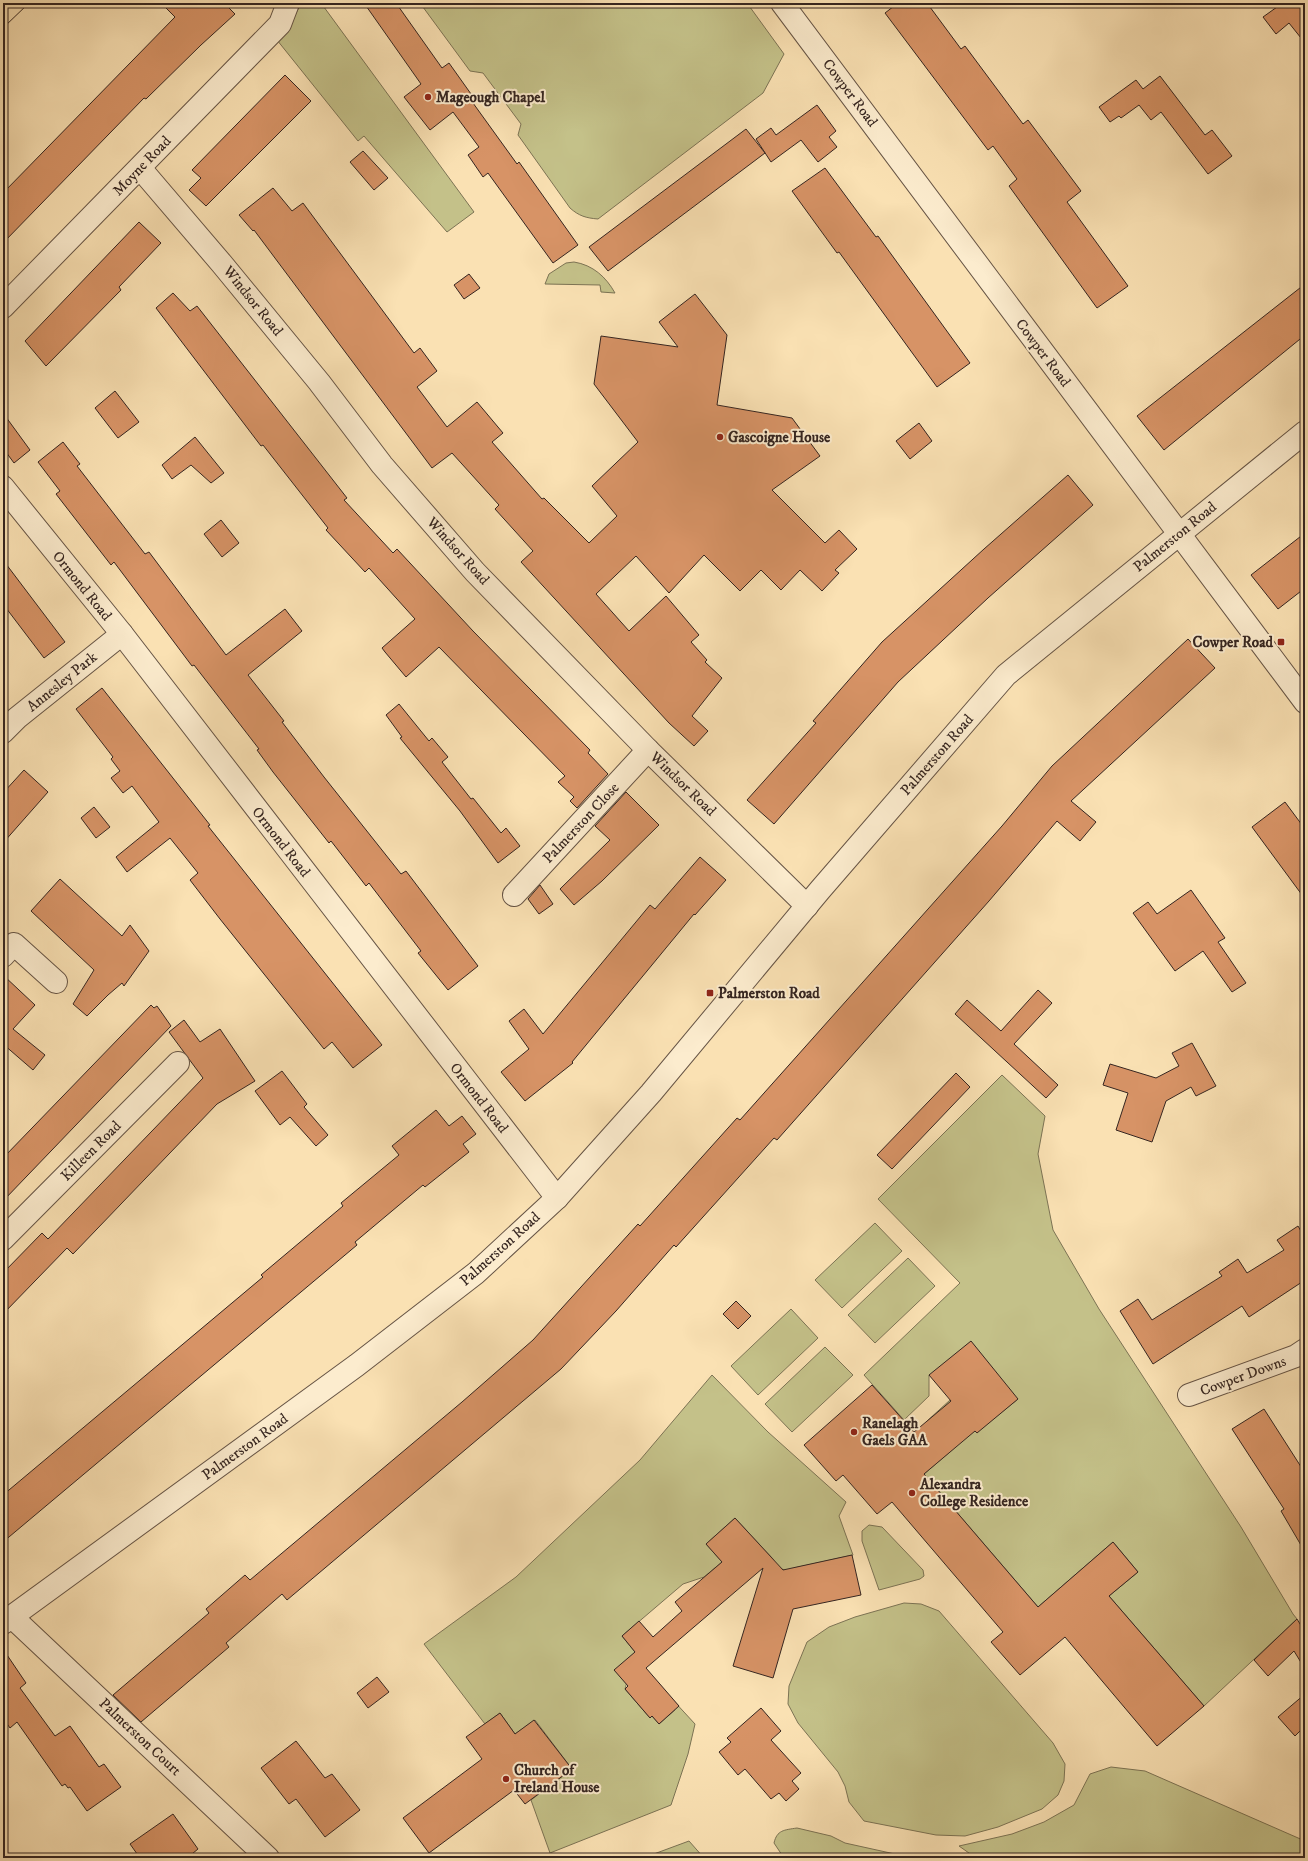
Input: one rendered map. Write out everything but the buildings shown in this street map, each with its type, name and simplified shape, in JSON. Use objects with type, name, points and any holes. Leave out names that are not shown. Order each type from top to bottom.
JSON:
[{"type":"street","name":"Moyne Road","points":[[3,307],[280,24],[288,3]]},
{"type":"street","name":"Cowper Road","points":[[782,3],[1061,378],[1305,702]]},
{"type":"street","name":"Windsor Road","points":[[140,168],[217,258],[319,382],[382,465],[465,560],[648,750],[807,906]]},
{"type":"street","name":"Palmerston Road","points":[[7,1620],[357,1366],[476,1273],[557,1198],[650,1093],[807,906],[1006,674],[1305,432]]},
{"type":"street","name":"Ormond Road","points":[[3,487],[122,634],[557,1198]]},
{"type":"street","name":"Annesley Park","points":[[3,732],[17,718],[122,634]]},
{"type":"street","name":"Palmerston Close","points":[[514,895],[648,750]]},
{"type":"street","points":[[3,956],[14,944],[56,982]]},
{"type":"street","name":"Killeen Road","points":[[3,1239],[178,1063]]},
{"type":"street","name":"Cowper Downs","points":[[1189,1395],[1302,1359]]},
{"type":"street","name":"Palmerston Court","points":[[7,1620],[268,1858]]},
{"type":"shaded area","points":[[301,3],[321,3],[474,212],[447,232],[364,136],[358,141],[277,40],[292,22]]},
{"type":"shaded area","points":[[420,3],[747,3],[784,54],[763,93],[598,219],[594,219],[580,215],[570,208],[518,135],[521,124],[483,73],[470,71]]},
{"type":"shaded area","points":[[574,262],[593,269],[603,277],[615,293],[601,292],[600,285],[545,284],[549,274],[566,263]]},
{"type":"shaded area","points":[[1002,1075],[1045,1116],[1038,1154],[1053,1230],[1099,1309],[1241,1527],[1297,1619],[1204,1706],[1109,1596],[1138,1572],[1113,1542],[1038,1607],[924,1474],[952,1450],[927,1421],[950,1400],[977,1432],[1018,1399],[929,1375],[929,1396],[904,1420],[864,1375],[960,1283],[878,1199]]},
{"type":"shaded area","points":[[875,1223],[902,1251],[842,1308],[815,1280]]},
{"type":"shaded area","points":[[908,1258],[935,1286],[875,1343],[848,1315]]},
{"type":"shaded area","points":[[791,1309],[818,1338],[758,1395],[731,1366]]},
{"type":"shaded area","points":[[825,1347],[853,1375],[792,1432],[765,1404]]},
{"type":"shaded area","points":[[712,1375],[768,1432],[846,1502],[839,1516],[853,1555],[794,1568],[795,1573],[772,1566],[774,1560],[735,1518],[706,1544],[722,1562],[704,1577],[683,1584],[622,1636],[635,1652],[625,1689],[650,1718],[652,1716],[659,1724],[675,1710],[668,1702],[672,1699],[695,1724],[688,1754],[671,1805],[550,1853],[531,1800],[572,1769],[535,1720],[515,1734],[500,1713],[485,1724],[424,1644],[516,1577],[640,1460]]},
{"type":"shaded area","points":[[869,1525],[882,1527],[923,1570],[924,1576],[920,1579],[879,1590],[862,1541],[862,1531]]},
{"type":"shaded area","points":[[904,1603],[921,1604],[939,1611],[1053,1743],[1065,1764],[1064,1781],[1058,1795],[1042,1809],[998,1827],[965,1836],[936,1835],[864,1821],[849,1802],[845,1786],[838,1772],[798,1723],[788,1704],[789,1686],[807,1642],[829,1627],[855,1617]]},
{"type":"shaded area","points":[[1111,1767],[1145,1771],[1305,1841],[1305,1858],[976,1858],[959,1846],[1012,1834],[1044,1822],[1074,1805],[1090,1774]]},
{"type":"shaded area","points":[[797,1828],[831,1836],[845,1843],[913,1858],[784,1858],[774,1843],[775,1839],[782,1831]]},
{"type":"shaded area","points":[[689,1841],[704,1858],[643,1858]]},
{"type":"tram line","points":[[3,11],[11,3]]},
{"type":"tram line","points":[[3,28],[29,3]]},
{"type":"place","name":"Mageough Chapel","points":[[428,97]]},
{"type":"place","name":"Gascoigne House","points":[[720,437]]},
{"type":"place","name":"Cowper Road","points":[[1281,642]]},
{"type":"place","name":"Palmerston Road","points":[[710,993]]},
{"type":"place","name":"Ranelagh Gaels GAA","points":[[854,1432]]},
{"type":"place","name":"Alexandra College Residence","points":[[912,1493]]},
{"type":"place","name":"Church of Ireland House","points":[[506,1779]]}]
